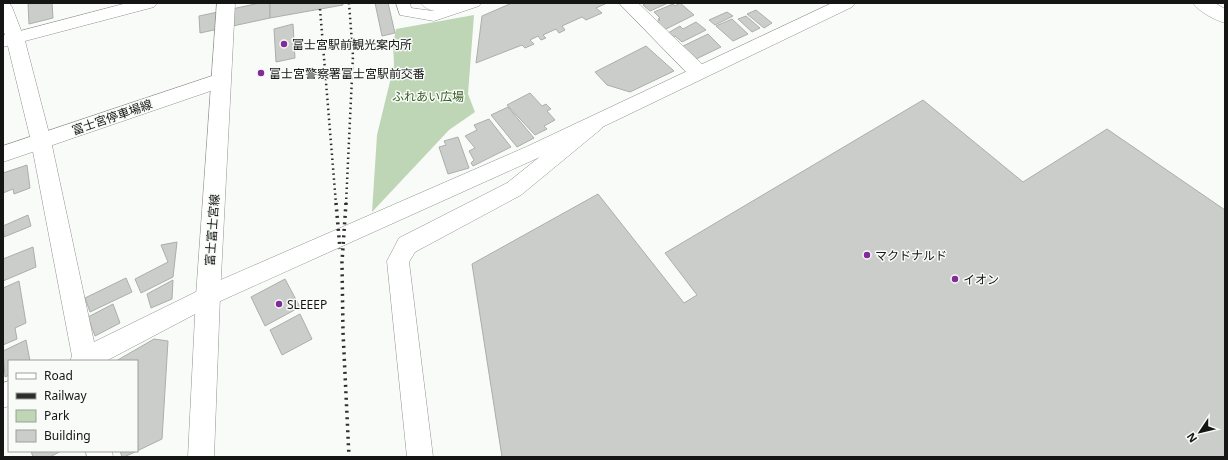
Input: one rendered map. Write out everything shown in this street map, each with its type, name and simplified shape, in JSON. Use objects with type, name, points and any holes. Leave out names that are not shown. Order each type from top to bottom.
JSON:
[{"type":"street","points":[[9,39],[148,3]]},
{"type":"street","name":"富士富士宮線","points":[[201,457],[208,296],[226,3]]},
{"type":"street","points":[[402,3],[405,12],[434,16],[474,3]]},
{"type":"street","points":[[430,3],[435,6],[455,3]]},
{"type":"street","points":[[628,3],[698,72]]},
{"type":"street","points":[[86,360],[208,296],[525,155],[846,3]]},
{"type":"street","points":[[1202,3],[1225,17]]},
{"type":"street","points":[[3,7],[9,39],[41,141],[84,360]]},
{"type":"street","name":"富士宮停車場線","points":[[3,154],[221,80]]},
{"type":"street","points":[[420,457],[398,261],[407,245],[514,189],[598,120]]},
{"type":"green space","name":"ふれあい広場","points":[[474,15],[468,94],[475,112],[449,130],[372,212],[377,135],[394,65],[393,44],[396,29]]},
{"type":"building","points":[[28,3],[52,3],[53,18],[29,24]]},
{"type":"building","points":[[260,3],[270,3],[270,18],[200,33],[199,16]]},
{"type":"building","points":[[270,3],[343,3],[343,5],[270,18]]},
{"type":"building","points":[[375,3],[388,3],[395,33],[382,36]]},
{"type":"building","points":[[512,3],[607,3],[596,8],[602,13],[586,20],[582,17],[562,26],[565,30],[559,33],[556,29],[543,35],[546,38],[541,40],[538,36],[530,40],[534,44],[525,48],[522,45],[476,63],[482,16]]},
{"type":"building","points":[[646,3],[668,3],[650,11],[643,5]]},
{"type":"building","points":[[680,3],[694,15],[664,30],[656,22],[660,20],[658,19],[660,18],[654,12],[673,4],[675,6]]},
{"type":"building","points":[[756,10],[772,23],[764,28],[747,14]]},
{"type":"building","points":[[727,12],[733,16],[715,25],[709,20]]},
{"type":"building","points":[[746,16],[760,28],[752,32],[738,19]]},
{"type":"building","points":[[732,19],[748,34],[733,41],[716,26]]},
{"type":"building","points":[[696,22],[706,30],[682,42],[675,36],[673,37],[668,33],[680,26],[683,29]]},
{"type":"building","name":"富士宮駅前観光案内所","points":[[293,24],[295,58],[276,62],[274,29]]},
{"type":"building","points":[[708,34],[721,47],[694,60],[681,47]]},
{"type":"building","points":[[646,46],[674,71],[630,92],[607,85],[595,72]]},
{"type":"building","points":[[530,93],[542,106],[546,104],[551,109],[547,111],[555,120],[544,126],[547,129],[535,135],[507,105]]},
{"type":"building","name":"イオン","points":[[923,100],[1023,182],[1107,129],[1225,210],[1225,457],[502,457],[472,264],[598,194],[684,303],[697,295],[665,253]]},
{"type":"building","points":[[508,107],[534,138],[517,147],[491,115]]},
{"type":"building","points":[[489,119],[511,147],[473,166],[471,163],[474,160],[469,151],[475,148],[465,136],[477,130],[474,125]]},
{"type":"building","points":[[458,137],[469,168],[448,174],[439,147],[446,145],[444,141]]},
{"type":"building","points":[[27,165],[30,188],[14,194],[13,189],[3,193],[3,173]]},
{"type":"building","points":[[28,215],[31,226],[4,237],[3,226]]},
{"type":"building","points":[[177,242],[173,277],[141,293],[135,279],[168,262],[161,245]]},
{"type":"building","points":[[33,247],[36,267],[3,281],[3,259]]},
{"type":"building","points":[[126,278],[132,292],[90,312],[85,298]]},
{"type":"building","points":[[285,279],[300,307],[265,326],[251,297]]},
{"type":"building","points":[[173,280],[172,299],[151,308],[147,294]]},
{"type":"building","points":[[19,281],[26,323],[15,328],[17,339],[3,345],[3,288]]},
{"type":"building","points":[[113,304],[120,323],[95,336],[88,317]]},
{"type":"building","points":[[300,314],[312,339],[282,355],[270,330]]},
{"type":"building","points":[[154,339],[168,341],[162,439],[138,451],[138,360],[118,360]]},
{"type":"building","points":[[26,340],[30,360],[8,360],[8,376],[5,377],[3,351]]},
{"type":"building","points":[[31,452],[59,452],[50,457],[33,457]]},
{"type":"building","points":[[120,452],[135,452],[124,457],[122,457]]},
{"type":"railway","points":[[346,204],[353,56],[349,3]]},
{"type":"railway","points":[[320,9],[336,204]]},
{"type":"railway","points":[[336,203],[340,249]]},
{"type":"railway","points":[[346,203],[342,262],[343,332],[349,457]]},
{"type":"place","name":"富士宮駅前観光案内所","points":[[284,44]]},
{"type":"place","name":"富士宮警察署富士宮駅前交番","points":[[261,73]]},
{"type":"place","name":"マクドナルド","points":[[867,255]]},
{"type":"place","name":"イオン","points":[[955,279]]},
{"type":"place","name":"SLEEEP","points":[[279,304]]}]
